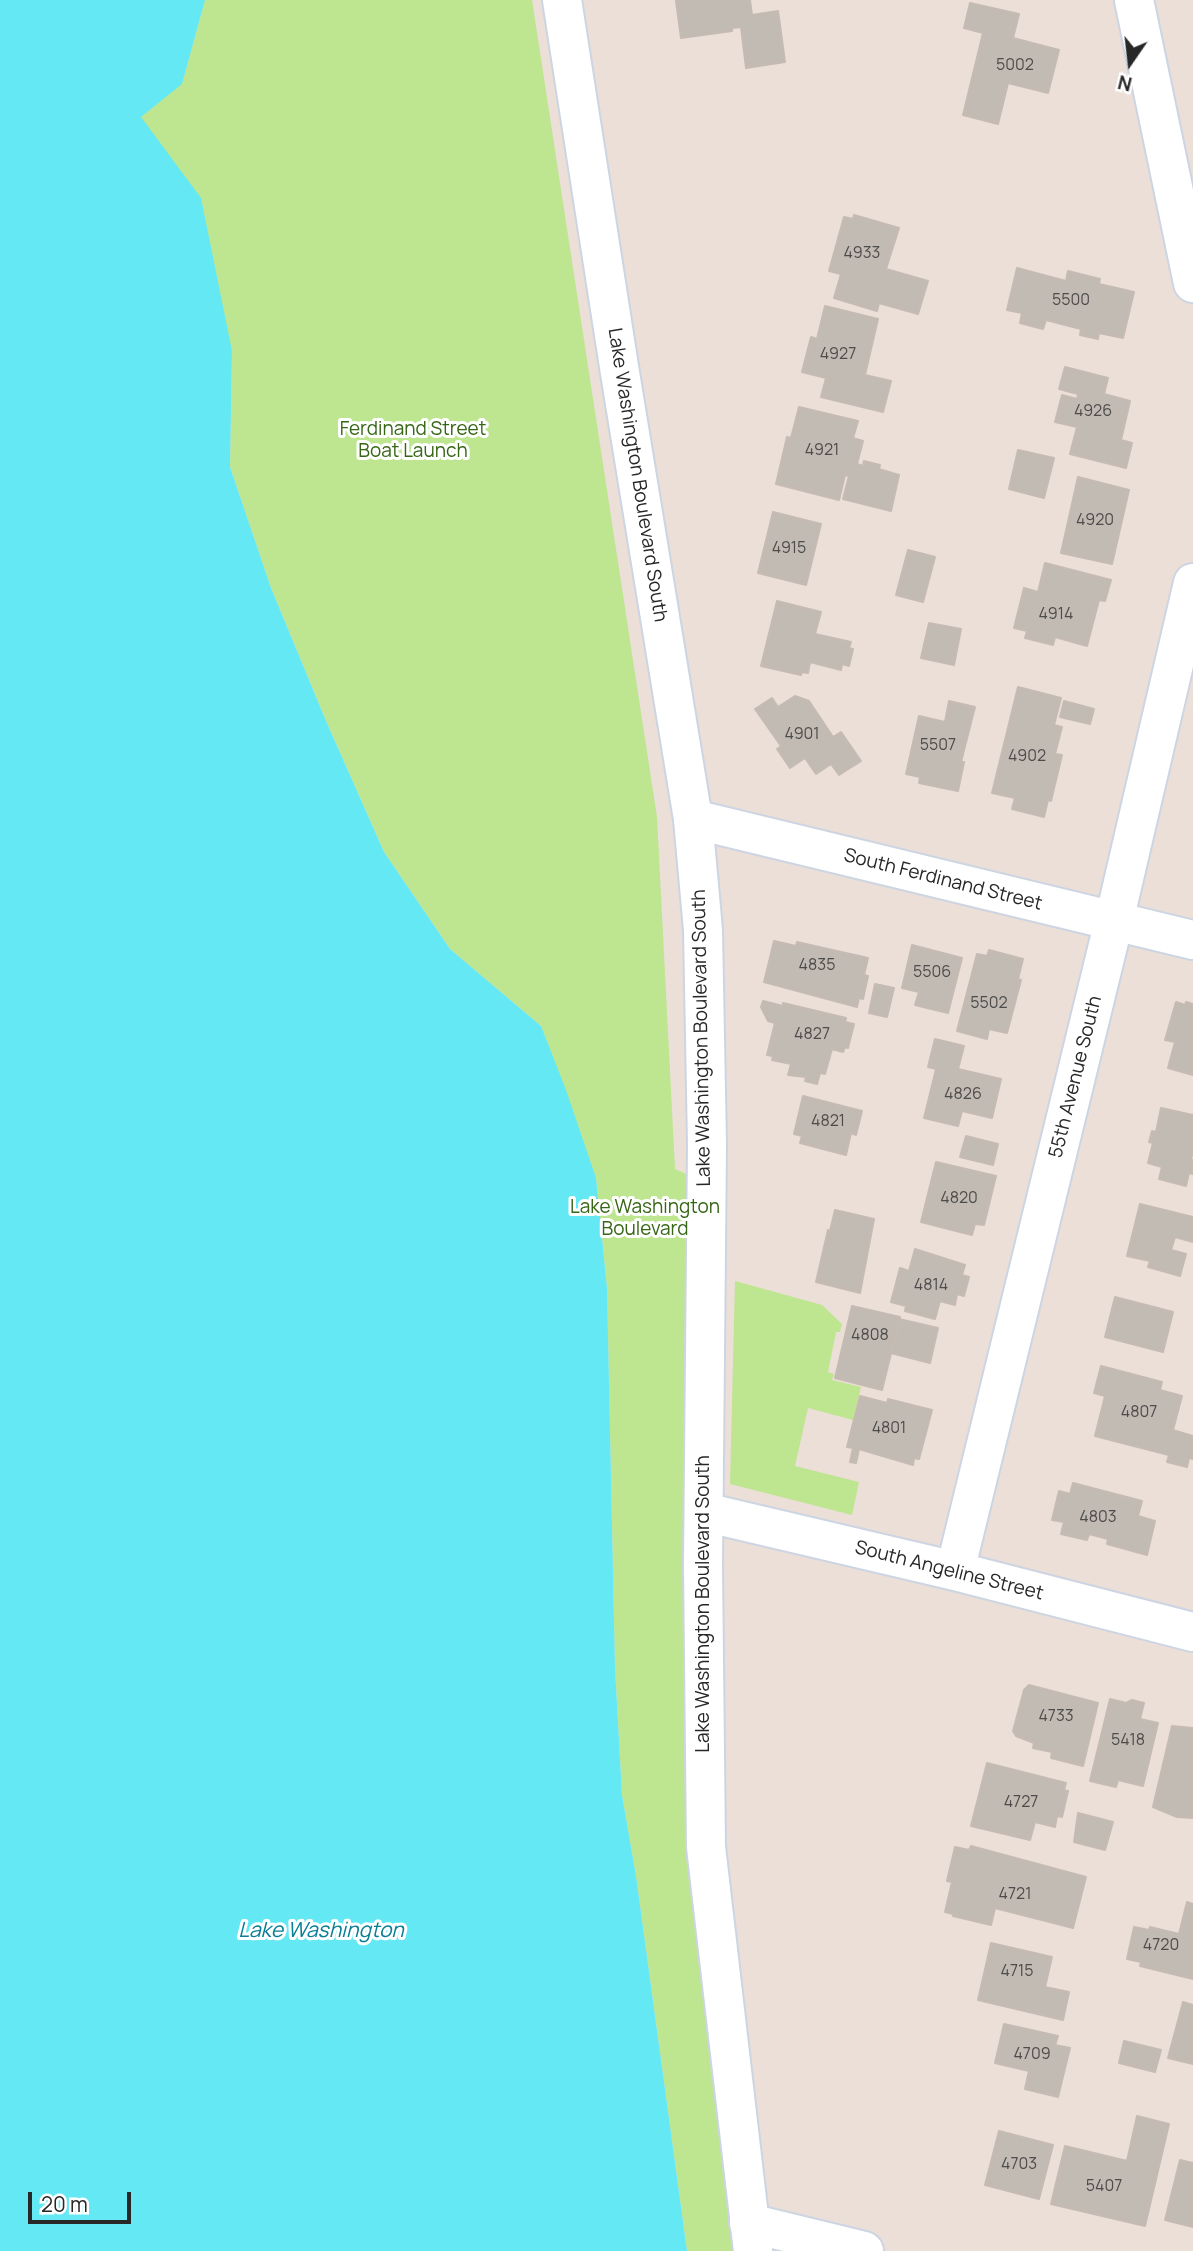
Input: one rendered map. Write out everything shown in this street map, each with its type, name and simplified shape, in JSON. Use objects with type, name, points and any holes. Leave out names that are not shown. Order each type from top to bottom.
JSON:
[{"type":"street","name":"Lake Washington Boulevard South","points":[[562,0],[693,819],[703,930],[706,1159],[706,1847],[751,2237]]},
{"type":"street","points":[[1134,0],[1189,246],[1193,283]]},
{"type":"street","name":"55th Avenue South","points":[[955,1571],[1114,921],[1193,583]]},
{"type":"street","name":"South Ferdinand Street","points":[[693,819],[1193,940]]},
{"type":"street","name":"South Angeline Street","points":[[704,1512],[955,1571],[1193,1632]]},
{"type":"street","points":[[751,2237],[864,2251]]},
{"type":"green space","name":"Ferdinand Street Boat Launch","points":[[205,0],[532,0],[657,817],[675,1169],[691,1176],[683,1514],[690,1871],[772,2251],[687,2251],[636,1876],[622,1795],[615,1668],[607,1288],[596,1178],[541,1026],[450,949],[384,852],[271,588],[230,467],[232,351],[141,117],[182,83]]},
{"type":"green space","points":[[735,1281],[822,1305],[842,1324],[840,1332],[836,1332],[828,1372],[834,1374],[832,1380],[861,1387],[853,1420],[808,1408],[795,1466],[859,1482],[852,1515],[730,1484]]},
{"type":"water","name":"Lake Washington","points":[[0,0],[205,0],[182,84],[141,117],[201,198],[232,351],[230,467],[271,588],[384,852],[450,949],[541,1026],[596,1178],[607,1288],[615,1668],[622,1795],[636,1876],[687,2251],[0,2251]]},
{"type":"building","points":[[750,0],[752,15],[778,11],[785,62],[746,68],[741,27],[732,28],[732,31],[681,38],[676,1]]},
{"type":"building","points":[[970,3],[1019,14],[1013,38],[1059,50],[1048,93],[1008,83],[998,124],[963,115],[983,33],[964,28]]},
{"type":"building","points":[[854,215],[899,228],[886,269],[928,281],[918,314],[879,303],[877,311],[834,298],[841,274],[829,271],[844,217],[853,219]]},
{"type":"building","points":[[1017,268],[1066,281],[1068,271],[1100,279],[1099,284],[1134,292],[1123,338],[1099,333],[1098,339],[1080,335],[1081,329],[1046,320],[1043,329],[1020,323],[1022,313],[1007,310]]},
{"type":"building","points":[[825,306],[878,319],[865,375],[891,381],[883,412],[821,397],[826,378],[802,372],[811,337],[817,339]]},
{"type":"building","points":[[1065,367],[1108,378],[1104,394],[1130,401],[1121,440],[1132,443],[1126,468],[1070,454],[1077,427],[1055,422],[1062,395],[1077,399],[1078,394],[1059,389]]},
{"type":"building","points":[[799,407],[858,421],[853,438],[863,441],[857,464],[863,466],[864,461],[880,465],[879,469],[899,475],[891,511],[843,499],[849,476],[845,475],[839,500],[776,484],[787,437],[791,438]]},
{"type":"building","points":[[1018,450],[1054,458],[1044,498],[1009,489]]},
{"type":"building","points":[[1078,477],[1129,490],[1112,564],[1061,553]]},
{"type":"building","points":[[773,512],[821,524],[806,585],[758,573]]},
{"type":"building","points":[[908,550],[935,557],[923,602],[896,595]]},
{"type":"building","points":[[1045,563],[1111,580],[1105,601],[1099,600],[1087,646],[1055,637],[1053,645],[1025,638],[1027,631],[1014,628],[1024,588],[1038,592]]},
{"type":"building","points":[[777,601],[821,612],[815,634],[851,642],[849,648],[853,649],[849,666],[842,664],[841,670],[810,662],[808,673],[802,672],[801,675],[761,666]]},
{"type":"building","points":[[929,623],[961,629],[954,665],[921,658]]},
{"type":"building","points":[[1018,687],[1061,698],[1054,725],[1062,727],[1055,754],[1062,755],[1051,801],[1048,800],[1044,817],[1012,809],[1015,798],[992,793]]},
{"type":"building","points":[[795,696],[809,701],[833,737],[841,732],[861,761],[839,775],[831,764],[816,774],[805,758],[790,768],[777,749],[781,746],[755,709],[772,698],[778,707]]},
{"type":"building","points":[[949,701],[975,707],[961,762],[964,762],[958,791],[919,783],[920,777],[906,774],[919,716],[945,722]]},
{"type":"building","points":[[1064,701],[1094,709],[1090,724],[1060,717]]},
{"type":"building","points":[[774,941],[796,946],[797,942],[868,958],[864,975],[868,976],[863,999],[859,998],[857,1007],[764,982]]},
{"type":"building","points":[[912,945],[962,958],[948,1013],[915,1005],[919,992],[902,988]]},
{"type":"building","points":[[989,950],[1023,959],[1018,979],[1021,980],[1007,1033],[989,1029],[987,1039],[957,1031],[977,954],[987,956]]},
{"type":"building","points":[[875,984],[894,988],[887,1017],[869,1013]]},
{"type":"building","points":[[763,1001],[846,1018],[845,1022],[854,1024],[848,1048],[845,1047],[843,1052],[832,1049],[825,1074],[820,1073],[817,1084],[805,1081],[806,1077],[788,1075],[791,1064],[772,1060],[773,1056],[767,1055],[775,1023],[768,1021],[761,1007]]},
{"type":"building","points":[[1176,1002],[1193,1004],[1193,1075],[1168,1068],[1175,1042],[1165,1040]]},
{"type":"building","points":[[935,1039],[964,1046],[958,1069],[1001,1079],[992,1118],[962,1111],[958,1126],[924,1118],[936,1069],[928,1067]]},
{"type":"building","points":[[803,1096],[862,1111],[856,1135],[851,1133],[846,1155],[800,1143],[802,1136],[794,1134]]},
{"type":"building","points":[[1161,1108],[1193,1115],[1193,1174],[1189,1173],[1186,1186],[1159,1179],[1162,1167],[1148,1163],[1153,1143],[1149,1142],[1152,1131],[1156,1132]]},
{"type":"building","points":[[966,1136],[998,1144],[993,1165],[960,1157]]},
{"type":"building","points":[[936,1162],[996,1176],[984,1225],[975,1224],[972,1235],[921,1222]]},
{"type":"building","points":[[1140,1204],[1193,1217],[1193,1242],[1175,1237],[1171,1250],[1186,1254],[1180,1276],[1148,1267],[1150,1261],[1127,1256]]},
{"type":"building","points":[[835,1210],[874,1219],[860,1293],[816,1282]]},
{"type":"building","points":[[915,1249],[965,1265],[962,1275],[969,1277],[964,1296],[957,1294],[955,1305],[940,1301],[935,1319],[905,1311],[906,1306],[891,1302],[900,1268],[909,1271]]},
{"type":"building","points":[[1115,1297],[1173,1312],[1163,1352],[1105,1337]]},
{"type":"building","points":[[852,1306],[900,1317],[882,1390],[835,1378]]},
{"type":"building","points":[[899,1319],[938,1328],[930,1363],[891,1353]]},
{"type":"building","points":[[1101,1366],[1162,1382],[1160,1390],[1182,1396],[1173,1430],[1193,1436],[1193,1459],[1189,1458],[1187,1467],[1167,1462],[1169,1455],[1095,1436],[1105,1396],[1094,1393]]},
{"type":"building","points":[[860,1396],[887,1403],[888,1399],[932,1410],[919,1459],[914,1458],[913,1465],[859,1449],[856,1463],[850,1462],[853,1448],[847,1447]]},
{"type":"building","points":[[1073,1483],[1142,1501],[1138,1516],[1155,1521],[1147,1555],[1107,1544],[1108,1539],[1089,1534],[1087,1540],[1061,1534],[1064,1522],[1052,1520],[1059,1491],[1070,1494]]},
{"type":"building","points":[[1029,1685],[1098,1703],[1083,1766],[1051,1758],[1052,1752],[1033,1748],[1034,1743],[1016,1736],[1013,1731],[1024,1690]]},
{"type":"building","points":[[1110,1699],[1126,1703],[1132,1700],[1144,1703],[1140,1719],[1158,1723],[1143,1786],[1118,1780],[1116,1787],[1090,1781]]},
{"type":"building","points":[[1172,1726],[1193,1728],[1193,1818],[1177,1817],[1153,1807]]},
{"type":"building","points":[[987,1763],[1066,1783],[1064,1790],[1068,1791],[1062,1817],[1057,1816],[1055,1827],[1035,1822],[1030,1840],[971,1826]]},
{"type":"building","points":[[1078,1813],[1113,1822],[1105,1850],[1074,1842]]},
{"type":"building","points":[[971,1846],[1086,1877],[1073,1928],[995,1908],[991,1925],[945,1912],[952,1882],[947,1881],[955,1847],[969,1850]]},
{"type":"building","points":[[1187,1902],[1193,1904],[1193,1979],[1140,1966],[1141,1962],[1127,1959],[1134,1927],[1149,1930],[1150,1927],[1179,1934]]},
{"type":"building","points":[[991,1943],[1052,1957],[1045,1987],[1069,1992],[1063,2020],[978,2000]]},
{"type":"building","points":[[1183,2002],[1193,2005],[1193,2064],[1168,2058]]},
{"type":"building","points":[[1004,2024],[1058,2036],[1055,2045],[1070,2048],[1058,2097],[1025,2089],[1029,2071],[995,2063]]},
{"type":"building","points":[[1124,2041],[1161,2050],[1155,2072],[1119,2063]]},
{"type":"building","points":[[1137,2116],[1169,2124],[1145,2226],[1051,2204],[1065,2146],[1127,2161]]},
{"type":"building","points":[[999,2131],[1053,2145],[1039,2199],[985,2185]]},
{"type":"building","points":[[1180,2160],[1193,2163],[1193,2227],[1165,2220]]},
{"type":"park label","name":"Lake Washington Boulevard","points":[[645,1219]]}]
